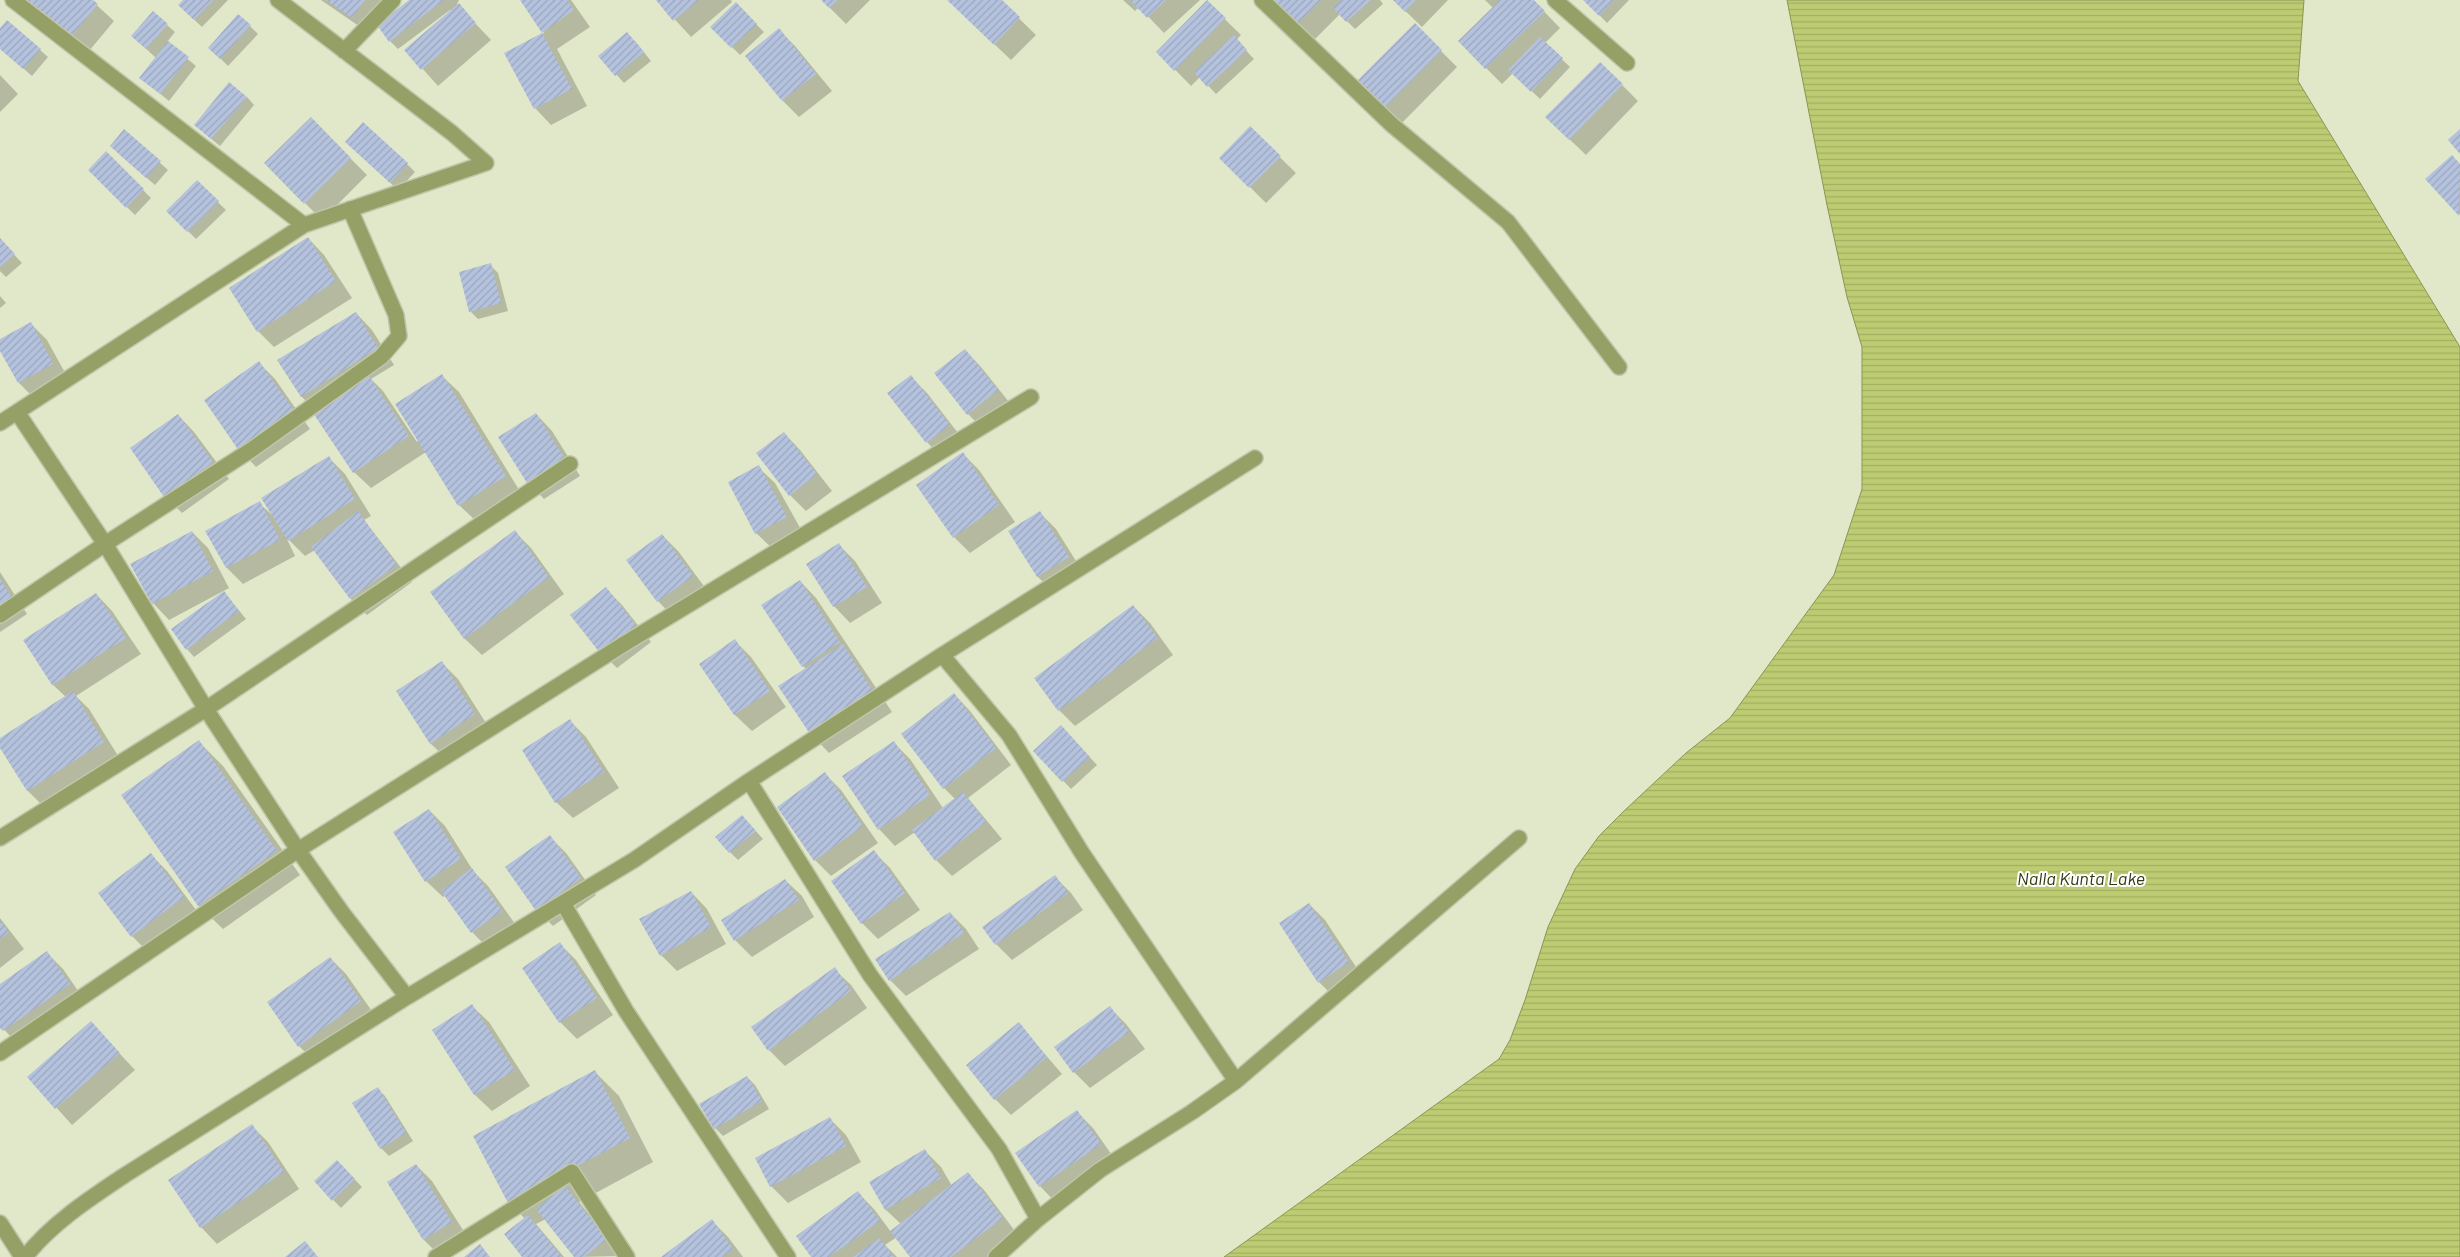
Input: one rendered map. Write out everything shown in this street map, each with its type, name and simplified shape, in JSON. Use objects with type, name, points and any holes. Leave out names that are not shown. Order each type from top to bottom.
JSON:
[{"type":"street","points":[[13,0],[304,225]]},
{"type":"street","points":[[0,422],[304,225],[486,163],[452,133],[278,0]]},
{"type":"street","points":[[344,51],[393,0]]},
{"type":"street","points":[[1262,0],[1391,124],[1508,222],[1618,367]]},
{"type":"street","points":[[1555,0],[1627,63]]},
{"type":"street","points":[[0,615],[105,544],[254,448],[381,357],[399,336],[396,315],[350,209]]},
{"type":"street","points":[[0,1053],[298,850],[624,644],[1031,397]]},
{"type":"street","points":[[17,412],[105,544],[206,709],[298,850],[341,912],[407,997]]},
{"type":"street","points":[[0,1223],[24,1257],[40,1237],[80,1205],[117,1180],[407,997],[634,860],[749,781],[942,655],[1255,458]]},
{"type":"street","points":[[0,838],[206,709],[570,464]]},
{"type":"street","points":[[942,655],[1009,735],[1082,853],[1236,1081]]},
{"type":"street","points":[[749,781],[870,975],[999,1149],[1038,1219]]},
{"type":"street","points":[[996,1257],[1038,1219],[1100,1170],[1192,1112],[1236,1081],[1519,838]]},
{"type":"street","points":[[563,903],[626,1011],[788,1257]]},
{"type":"street","points":[[436,1257],[572,1172],[627,1257]]},
{"type":"water","name":"Nalla Kunta Lake","points":[[1787,0],[2304,0],[2298,81],[2460,347],[2460,1257],[1224,1257],[1499,1059],[1510,1040],[1525,1000],[1548,927],[1575,869],[1599,836],[1624,811],[1686,753],[1730,718],[1834,575],[1862,489],[1862,347],[1847,297],[1827,205]]},
{"type":"building","points":[[16,0],[93,0],[98,4],[67,42]]},
{"type":"building","points":[[183,0],[213,0],[194,20],[178,5]]},
{"type":"building","points":[[326,0],[365,0],[352,18]]},
{"type":"building","points":[[409,0],[444,0],[389,42],[377,25]]},
{"type":"building","points":[[520,0],[567,0],[574,10],[542,33]]},
{"type":"building","points":[[656,0],[699,0],[673,21]]},
{"type":"building","points":[[821,0],[838,0],[829,8]]},
{"type":"building","points":[[947,0],[1002,0],[1020,17],[994,45]]},
{"type":"building","points":[[1130,0],[1166,0],[1147,18]]},
{"type":"building","points":[[1207,0],[1226,18],[1174,71],[1156,52]]},
{"type":"building","points":[[1267,0],[1321,0],[1294,27]]},
{"type":"building","points":[[1341,0],[1371,0],[1346,22],[1333,8]]},
{"type":"building","points":[[1393,0],[1416,0],[1405,12]]},
{"type":"building","points":[[1500,0],[1534,0],[1545,11],[1485,69],[1458,41]]},
{"type":"building","points":[[1583,0],[1614,0],[1599,16]]},
{"type":"building","points":[[736,2],[757,24],[731,48],[710,27]]},
{"type":"building","points":[[459,3],[476,23],[421,70],[404,50]]},
{"type":"building","points":[[153,11],[168,24],[146,49],[131,36]]},
{"type":"building","points":[[238,14],[251,25],[220,59],[208,48]]},
{"type":"building","points":[[7,20],[41,49],[23,69],[0,49],[0,28]]},
{"type":"building","points":[[1415,23],[1442,50],[1380,112],[1353,85]]},
{"type":"building","points":[[779,28],[816,74],[782,101],[745,56]]},
{"type":"building","points":[[627,32],[644,52],[615,76],[598,56]]},
{"type":"building","points":[[542,33],[572,89],[534,109],[504,53]]},
{"type":"building","points":[[1234,35],[1247,50],[1207,87],[1194,72]]},
{"type":"building","points":[[1540,37],[1563,58],[1531,92],[1508,70]]},
{"type":"building","points":[[168,41],[189,57],[160,94],[139,78]]},
{"type":"building","points":[[1600,62],[1623,84],[1569,140],[1545,117]]},
{"type":"building","points":[[229,82],[247,97],[211,139],[194,125]]},
{"type":"building","points":[[311,117],[351,158],[304,204],[264,163]]},
{"type":"building","points":[[363,122],[408,163],[390,183],[345,142]]},
{"type":"building","points":[[1250,126],[1281,156],[1249,188],[1219,158]]},
{"type":"building","points":[[124,129],[161,161],[146,178],[110,146]]},
{"type":"building","points":[[2460,129],[2460,154],[2448,140]]},
{"type":"building","points":[[106,151],[144,189],[126,208],[88,170]]},
{"type":"building","points":[[2452,155],[2460,164],[2459,216],[2425,179]]},
{"type":"building","points":[[197,180],[219,201],[187,232],[166,211]]},
{"type":"building","points":[[308,237],[336,281],[257,332],[229,288]]},
{"type":"building","points":[[0,238],[15,254],[0,267]]},
{"type":"building","points":[[491,263],[501,303],[469,312],[459,272]]},
{"type":"building","points":[[356,312],[378,348],[301,397],[277,360]]},
{"type":"building","points":[[31,322],[53,364],[18,383],[0,351],[0,339]]},
{"type":"building","points":[[965,349],[998,390],[967,415],[934,373]]},
{"type":"building","points":[[259,361],[295,412],[239,451],[204,400]]},
{"type":"building","points":[[367,373],[409,436],[353,473],[311,410]]},
{"type":"building","points":[[442,374],[506,476],[458,506],[395,404]]},
{"type":"building","points":[[911,375],[950,425],[926,443],[887,393]]},
{"type":"building","points":[[536,413],[565,459],[527,483],[498,437]]},
{"type":"building","points":[[178,414],[213,462],[164,497],[130,448]]},
{"type":"building","points":[[784,432],[817,474],[789,496],[756,453]]},
{"type":"building","points":[[963,452],[999,505],[953,538],[916,485]]},
{"type":"building","points":[[329,456],[355,499],[288,541],[261,498]]},
{"type":"building","points":[[759,465],[787,517],[755,534],[728,482]]},
{"type":"building","points":[[260,501],[280,540],[226,568],[205,531]]},
{"type":"building","points":[[358,511],[397,565],[350,599],[311,547]]},
{"type":"building","points":[[1040,511],[1069,557],[1037,577],[1008,531]]},
{"type":"building","points":[[515,530],[549,577],[464,639],[430,592]]},
{"type":"building","points":[[192,531],[213,571],[152,604],[130,564]]},
{"type":"building","points":[[662,534],[693,576],[657,602],[626,560]]},
{"type":"building","points":[[839,543],[867,587],[833,607],[806,564]]},
{"type":"building","points":[[0,579],[12,598],[0,605]]},
{"type":"building","points":[[800,580],[840,642],[802,667],[761,605]]},
{"type":"building","points":[[606,587],[636,625],[600,653],[570,615]]},
{"type":"building","points":[[224,591],[239,611],[186,650],[171,629]]},
{"type":"building","points":[[96,593],[126,638],[52,685],[23,640]]},
{"type":"building","points":[[1133,605],[1158,638],[1058,711],[1034,678]]},
{"type":"building","points":[[735,639],[770,691],[734,715],[699,664]]},
{"type":"building","points":[[843,644],[876,696],[812,737],[778,686]]},
{"type":"building","points":[[442,661],[475,714],[430,744],[396,691]]},
{"type":"building","points":[[73,691],[104,742],[27,791],[0,748],[0,738]]},
{"type":"building","points":[[954,693],[996,748],[943,789],[901,734]]},
{"type":"building","points":[[570,719],[604,772],[555,803],[522,750]]},
{"type":"building","points":[[1061,725],[1090,757],[1062,782],[1033,751]]},
{"type":"building","points":[[199,740],[277,851],[198,906],[121,795]]},
{"type":"building","points":[[894,741],[930,795],[878,830],[842,776]]},
{"type":"building","points":[[825,772],[863,826],[814,861],[777,807]]},
{"type":"building","points":[[963,792],[986,822],[935,861],[912,830]]},
{"type":"building","points":[[429,809],[461,859],[425,882],[393,832]]},
{"type":"building","points":[[742,815],[756,831],[729,853],[715,837]]},
{"type":"building","points":[[550,835],[581,878],[536,911],[505,867]]},
{"type":"building","points":[[874,850],[905,893],[861,924],[831,881]]},
{"type":"building","points":[[151,853],[184,897],[131,937],[98,893]]},
{"type":"building","points":[[472,868],[502,911],[471,933],[441,891]]},
{"type":"building","points":[[1055,875],[1068,893],[995,945],[982,927]]},
{"type":"building","points":[[785,879],[799,900],[734,941],[721,920]]},
{"type":"building","points":[[691,891],[711,927],[660,956],[639,919]]},
{"type":"building","points":[[1309,903],[1349,962],[1318,983],[1279,923]]},
{"type":"building","points":[[950,912],[964,933],[889,981],[875,959]]},
{"type":"building","points":[[0,921],[9,932],[0,939]]},
{"type":"building","points":[[560,942],[597,998],[559,1023],[522,968]]},
{"type":"building","points":[[47,951],[70,984],[3,1031],[0,1028],[0,984]]},
{"type":"building","points":[[330,957],[361,1001],[298,1047],[267,1002]]},
{"type":"building","points":[[835,967],[851,991],[768,1051],[751,1027]]},
{"type":"building","points":[[472,1004],[515,1070],[474,1095],[432,1030]]},
{"type":"building","points":[[1110,1006],[1129,1032],[1073,1073],[1054,1047]]},
{"type":"building","points":[[91,1021],[120,1053],[55,1109],[27,1077]]},
{"type":"building","points":[[1019,1022],[1047,1057],[994,1100],[966,1065]]},
{"type":"building","points":[[595,1070],[630,1138],[508,1203],[473,1136]]},
{"type":"building","points":[[747,1076],[762,1101],[714,1129],[699,1104]]},
{"type":"building","points":[[378,1087],[406,1133],[380,1149],[352,1103]]},
{"type":"building","points":[[1077,1110],[1101,1144],[1039,1187],[1015,1153]]},
{"type":"building","points":[[830,1117],[846,1146],[770,1187],[755,1158]]},
{"type":"building","points":[[252,1124],[284,1172],[200,1228],[168,1180]]},
{"type":"building","points":[[925,1149],[941,1178],[885,1210],[869,1182]]},
{"type":"building","points":[[337,1160],[355,1179],[332,1201],[314,1181]]},
{"type":"building","points":[[416,1164],[452,1222],[423,1240],[387,1182]]},
{"type":"building","points":[[968,1172],[1003,1218],[951,1257],[910,1257],[890,1231]]},
{"type":"building","points":[[565,1186],[607,1239],[584,1257],[574,1257],[536,1209]]},
{"type":"building","points":[[858,1191],[880,1221],[829,1257],[811,1257],[796,1236]]},
{"type":"building","points":[[528,1215],[562,1257],[522,1257],[504,1234]]},
{"type":"building","points":[[712,1219],[733,1249],[723,1257],[661,1257]]},
{"type":"building","points":[[879,1238],[894,1257],[853,1257]]},
{"type":"building","points":[[305,1241],[318,1257],[285,1257]]},
{"type":"building","points":[[480,1244],[490,1257],[464,1257]]}]
